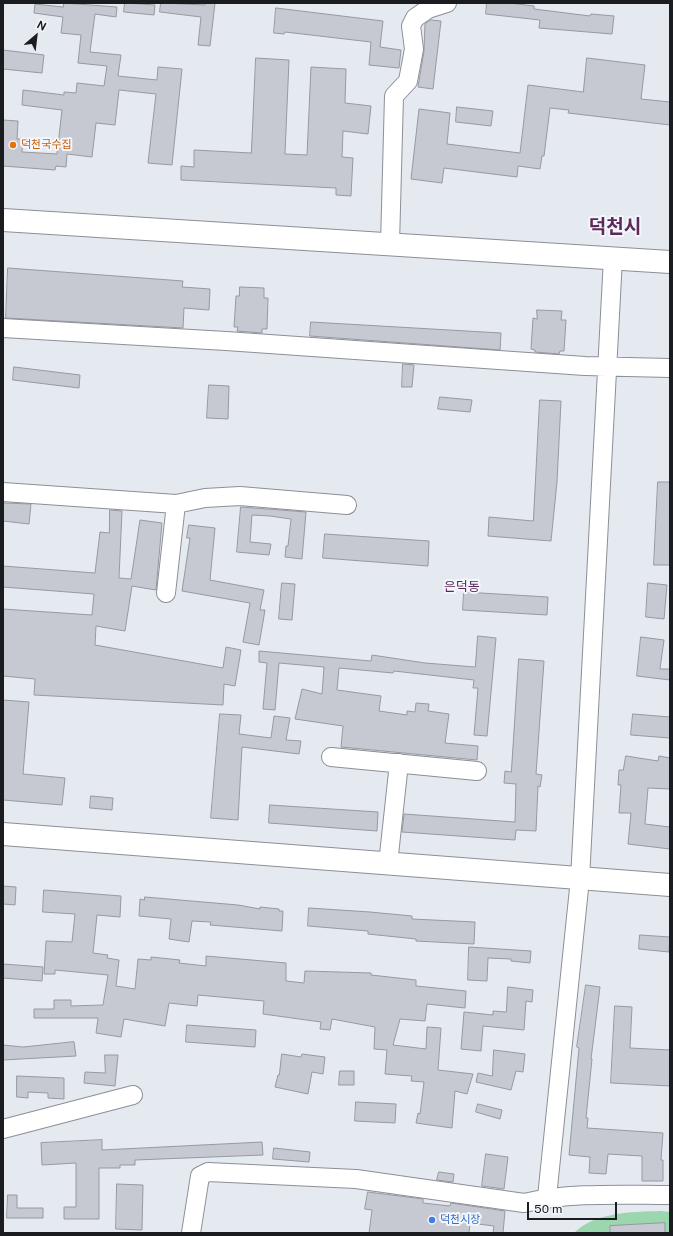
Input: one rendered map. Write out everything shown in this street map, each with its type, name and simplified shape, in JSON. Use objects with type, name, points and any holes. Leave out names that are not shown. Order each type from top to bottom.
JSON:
[{"type":"main road","points":[[3,220],[670,262]]},
{"type":"main road","points":[[3,834],[670,885]]},
{"type":"street","points":[[390,244],[394,96],[408,81],[414,49],[411,26],[415,18],[428,9],[447,3]]},
{"type":"street","points":[[547,1197],[580,879],[613,258]]},
{"type":"street","points":[[3,328],[607,367],[670,368]]},
{"type":"street","points":[[3,492],[176,504],[205,498],[240,496],[347,505]]},
{"type":"street","points":[[166,593],[176,504]]},
{"type":"street","points":[[331,757],[477,771]]},
{"type":"street","points":[[388,864],[399,764]]},
{"type":"street","points":[[3,1129],[133,1095]]},
{"type":"street","points":[[191,1233],[200,1176],[208,1172],[356,1179],[524,1203],[547,1197],[670,1194]]},
{"type":"green space","points":[[660,1211],[670,1212],[670,1233],[574,1233],[592,1221],[614,1214]]},
{"type":"building","points":[[64,3],[117,7],[116,17],[95,14],[90,52],[121,55],[118,76],[157,80],[158,67],[182,69],[172,165],[148,163],[156,94],[119,90],[115,125],[96,123],[92,157],[67,154],[66,167],[56,166],[55,170],[3,166],[3,120],[18,121],[17,139],[23,139],[22,152],[57,154],[62,110],[22,105],[23,90],[64,95],[64,92],[76,93],[77,83],[104,86],[107,66],[78,63],[81,35],[61,33],[63,17],[34,13],[35,4],[63,7]]},
{"type":"building","points":[[125,3],[155,5],[154,15],[124,12]]},
{"type":"building","points":[[161,3],[205,5],[205,3],[215,3],[210,46],[198,45],[201,17],[160,12]]},
{"type":"building","points":[[487,3],[509,3],[534,6],[534,9],[590,16],[591,14],[614,16],[612,34],[539,28],[540,20],[486,14]]},
{"type":"building","points":[[276,8],[383,21],[380,47],[401,50],[399,68],[369,65],[371,42],[285,32],[284,34],[274,33]]},
{"type":"building","points":[[431,20],[441,21],[433,89],[418,87],[424,51],[425,24]]},
{"type":"building","points":[[3,50],[44,55],[42,73],[3,69]]},
{"type":"building","points":[[256,58],[289,60],[285,154],[307,155],[311,67],[346,69],[345,103],[371,106],[368,134],[343,131],[342,157],[353,158],[351,196],[336,195],[336,188],[181,180],[181,166],[194,167],[194,150],[251,153]]},
{"type":"building","points":[[587,58],[645,65],[641,99],[670,102],[670,125],[568,113],[569,110],[550,108],[544,156],[542,156],[540,169],[518,166],[517,177],[444,168],[442,183],[411,179],[419,109],[450,113],[447,144],[520,153],[528,85],[583,92]]},
{"type":"building","points":[[457,107],[493,111],[491,126],[456,122]]},
{"type":"building","points":[[8,268],[183,281],[182,287],[210,289],[209,310],[184,308],[183,328],[6,318]]},
{"type":"building","points":[[240,287],[264,288],[264,298],[268,298],[267,329],[262,329],[262,333],[237,331],[238,327],[234,327],[236,296],[239,296]]},
{"type":"building","points":[[537,310],[562,311],[561,320],[566,320],[564,351],[560,351],[559,354],[535,352],[535,350],[531,349],[533,318],[537,319]]},
{"type":"building","points":[[311,322],[501,333],[500,350],[310,336]]},
{"type":"building","points":[[403,364],[414,365],[412,387],[402,387]]},
{"type":"building","points":[[14,367],[80,375],[79,388],[13,380]]},
{"type":"building","points":[[209,385],[229,386],[228,419],[207,418]]},
{"type":"building","points":[[440,397],[472,400],[470,412],[438,409]]},
{"type":"building","points":[[540,400],[561,401],[557,482],[551,541],[488,536],[489,517],[533,521]]},
{"type":"building","points":[[658,482],[670,482],[670,565],[654,565]]},
{"type":"building","points":[[4,503],[31,504],[29,524],[3,521]]},
{"type":"building","points":[[241,507],[306,512],[302,559],[285,557],[286,546],[288,546],[291,519],[270,516],[252,515],[250,542],[271,544],[269,555],[237,552]]},
{"type":"building","points":[[110,510],[122,511],[119,578],[131,579],[140,520],[162,523],[156,590],[132,586],[125,631],[96,626],[95,645],[223,668],[226,647],[241,650],[235,686],[224,684],[223,705],[34,695],[35,679],[3,676],[3,609],[92,615],[94,594],[3,587],[3,566],[95,573],[100,532],[109,533]]},
{"type":"building","points":[[189,525],[215,528],[210,580],[264,590],[260,610],[265,610],[259,645],[243,642],[250,603],[182,591],[190,538],[187,538]]},
{"type":"building","points":[[325,534],[429,541],[428,566],[323,558]]},
{"type":"building","points":[[282,583],[295,584],[292,620],[279,619]]},
{"type":"building","points":[[648,583],[667,585],[664,619],[646,617]]},
{"type":"building","points":[[464,592],[548,597],[547,615],[463,610]]},
{"type":"building","points":[[478,636],[496,638],[487,736],[474,735],[478,688],[473,688],[474,680],[394,671],[393,673],[339,668],[337,690],[381,696],[379,711],[407,715],[407,711],[415,712],[416,703],[429,704],[428,711],[449,714],[445,743],[478,746],[477,760],[341,747],[343,726],[295,719],[302,689],[322,694],[324,667],[279,663],[275,710],[263,709],[267,663],[259,662],[259,651],[371,661],[372,655],[425,663],[475,667]]},
{"type":"building","points":[[641,637],[664,640],[660,669],[670,669],[670,680],[637,676]]},
{"type":"building","points":[[519,659],[544,661],[536,774],[542,775],[540,787],[538,786],[536,831],[516,830],[515,840],[402,832],[404,814],[515,822],[516,784],[504,783],[505,771],[511,772]]},
{"type":"building","points":[[3,700],[29,702],[23,774],[65,778],[62,805],[3,800]]},
{"type":"building","points":[[220,714],[241,715],[239,734],[271,738],[274,716],[290,718],[286,740],[301,741],[299,754],[242,747],[238,820],[211,818]]},
{"type":"building","points":[[633,714],[670,717],[670,738],[631,735]]},
{"type":"building","points":[[626,756],[658,761],[659,756],[670,758],[670,789],[648,788],[645,824],[670,827],[670,849],[628,844],[631,813],[619,813],[621,785],[618,785],[619,770],[623,770]]},
{"type":"building","points":[[91,796],[113,798],[112,810],[90,808]]},
{"type":"building","points":[[270,805],[378,812],[377,831],[269,823]]},
{"type":"building","points":[[3,886],[16,887],[15,905],[3,904]]},
{"type":"building","points":[[44,890],[121,896],[120,917],[97,915],[93,953],[108,955],[107,958],[119,960],[116,986],[135,989],[138,959],[151,960],[151,957],[180,960],[179,963],[206,966],[206,956],[286,963],[286,981],[304,983],[305,971],[371,973],[371,975],[416,980],[416,986],[466,991],[465,1008],[427,1004],[425,1021],[400,1019],[393,1045],[426,1049],[427,1027],[441,1028],[438,1070],[473,1074],[467,1094],[455,1091],[452,1128],[416,1123],[418,1113],[420,1114],[424,1082],[411,1081],[412,1076],[385,1074],[387,1050],[374,1049],[375,1027],[332,1019],[330,1030],[320,1029],[321,1022],[263,1014],[264,1001],[198,995],[197,1006],[169,1003],[165,1026],[124,1019],[121,1037],[96,1033],[98,1018],[34,1018],[34,1009],[54,1009],[54,1000],[71,1000],[71,1006],[103,1005],[108,975],[55,970],[55,974],[44,974],[46,941],[72,942],[75,914],[43,912]]},
{"type":"building","points":[[145,897],[238,905],[260,909],[260,907],[279,909],[279,911],[283,911],[282,931],[210,925],[211,922],[192,921],[189,942],[169,939],[171,919],[139,916],[140,899],[144,900]]},
{"type":"building","points":[[309,908],[412,916],[412,919],[475,922],[474,944],[416,941],[416,939],[368,934],[368,931],[308,926]]},
{"type":"building","points":[[640,935],[670,937],[669,952],[639,949]]},
{"type":"building","points":[[469,947],[531,951],[530,963],[511,961],[511,959],[488,958],[487,981],[468,980]]},
{"type":"building","points":[[3,964],[43,967],[42,981],[3,978]]},
{"type":"building","points":[[586,985],[600,987],[591,1059],[586,1118],[588,1118],[587,1128],[663,1133],[661,1160],[663,1160],[663,1181],[642,1181],[642,1156],[608,1154],[606,1174],[589,1173],[590,1157],[569,1155],[579,1048],[577,1047]]},
{"type":"building","points":[[508,987],[533,990],[532,1002],[526,1001],[524,1030],[483,1026],[481,1051],[461,1049],[464,1012],[493,1015],[493,1011],[506,1012]]},
{"type":"building","points":[[615,1006],[632,1007],[630,1048],[670,1050],[670,1086],[611,1083]]},
{"type":"building","points":[[187,1025],[256,1030],[255,1047],[186,1042]]},
{"type":"building","points":[[74,1042],[76,1056],[3,1060],[3,1045],[23,1047]]},
{"type":"building","points":[[494,1050],[525,1054],[523,1072],[516,1071],[511,1090],[476,1082],[478,1073],[492,1076]]},
{"type":"building","points":[[282,1054],[301,1057],[302,1054],[325,1057],[323,1074],[312,1072],[308,1094],[275,1087],[279,1075]]},
{"type":"building","points":[[105,1055],[118,1055],[115,1086],[84,1083],[85,1072],[105,1073]]},
{"type":"building","points":[[340,1071],[354,1071],[354,1085],[339,1085]]},
{"type":"building","points":[[17,1076],[64,1078],[64,1099],[48,1098],[48,1093],[28,1092],[28,1098],[17,1097]]},
{"type":"building","points":[[356,1102],[396,1104],[395,1123],[355,1121]]},
{"type":"building","points":[[478,1104],[502,1110],[500,1119],[476,1112]]},
{"type":"building","points":[[102,1140],[102,1150],[262,1142],[263,1155],[135,1160],[135,1165],[120,1165],[120,1168],[99,1168],[99,1219],[64,1219],[64,1207],[76,1207],[76,1163],[42,1165],[41,1143]]},
{"type":"building","points":[[274,1148],[310,1152],[309,1162],[273,1159]]},
{"type":"building","points":[[486,1154],[508,1157],[504,1189],[482,1186]]},
{"type":"building","points":[[439,1172],[454,1174],[453,1182],[437,1180]]},
{"type":"building","points":[[117,1184],[143,1185],[142,1230],[116,1229]]},
{"type":"building","name":"덕천시장","points":[[368,1192],[423,1199],[423,1203],[450,1206],[451,1203],[505,1211],[503,1233],[493,1233],[494,1226],[470,1223],[469,1233],[369,1233],[372,1210],[365,1209]]},
{"type":"building","points":[[8,1195],[17,1195],[17,1208],[43,1208],[43,1218],[7,1218]]},
{"type":"building","points":[[665,1223],[665,1233],[610,1233],[610,1226]]},
{"type":"place","name":"덕천국수집","points":[[13,145]]},
{"type":"place","name":"덕천시장","points":[[432,1220]]},
{"type":"district","name":"덕천시","points":[[615,227]]},
{"type":"district","name":"은덕동","points":[[462,587]]}]
